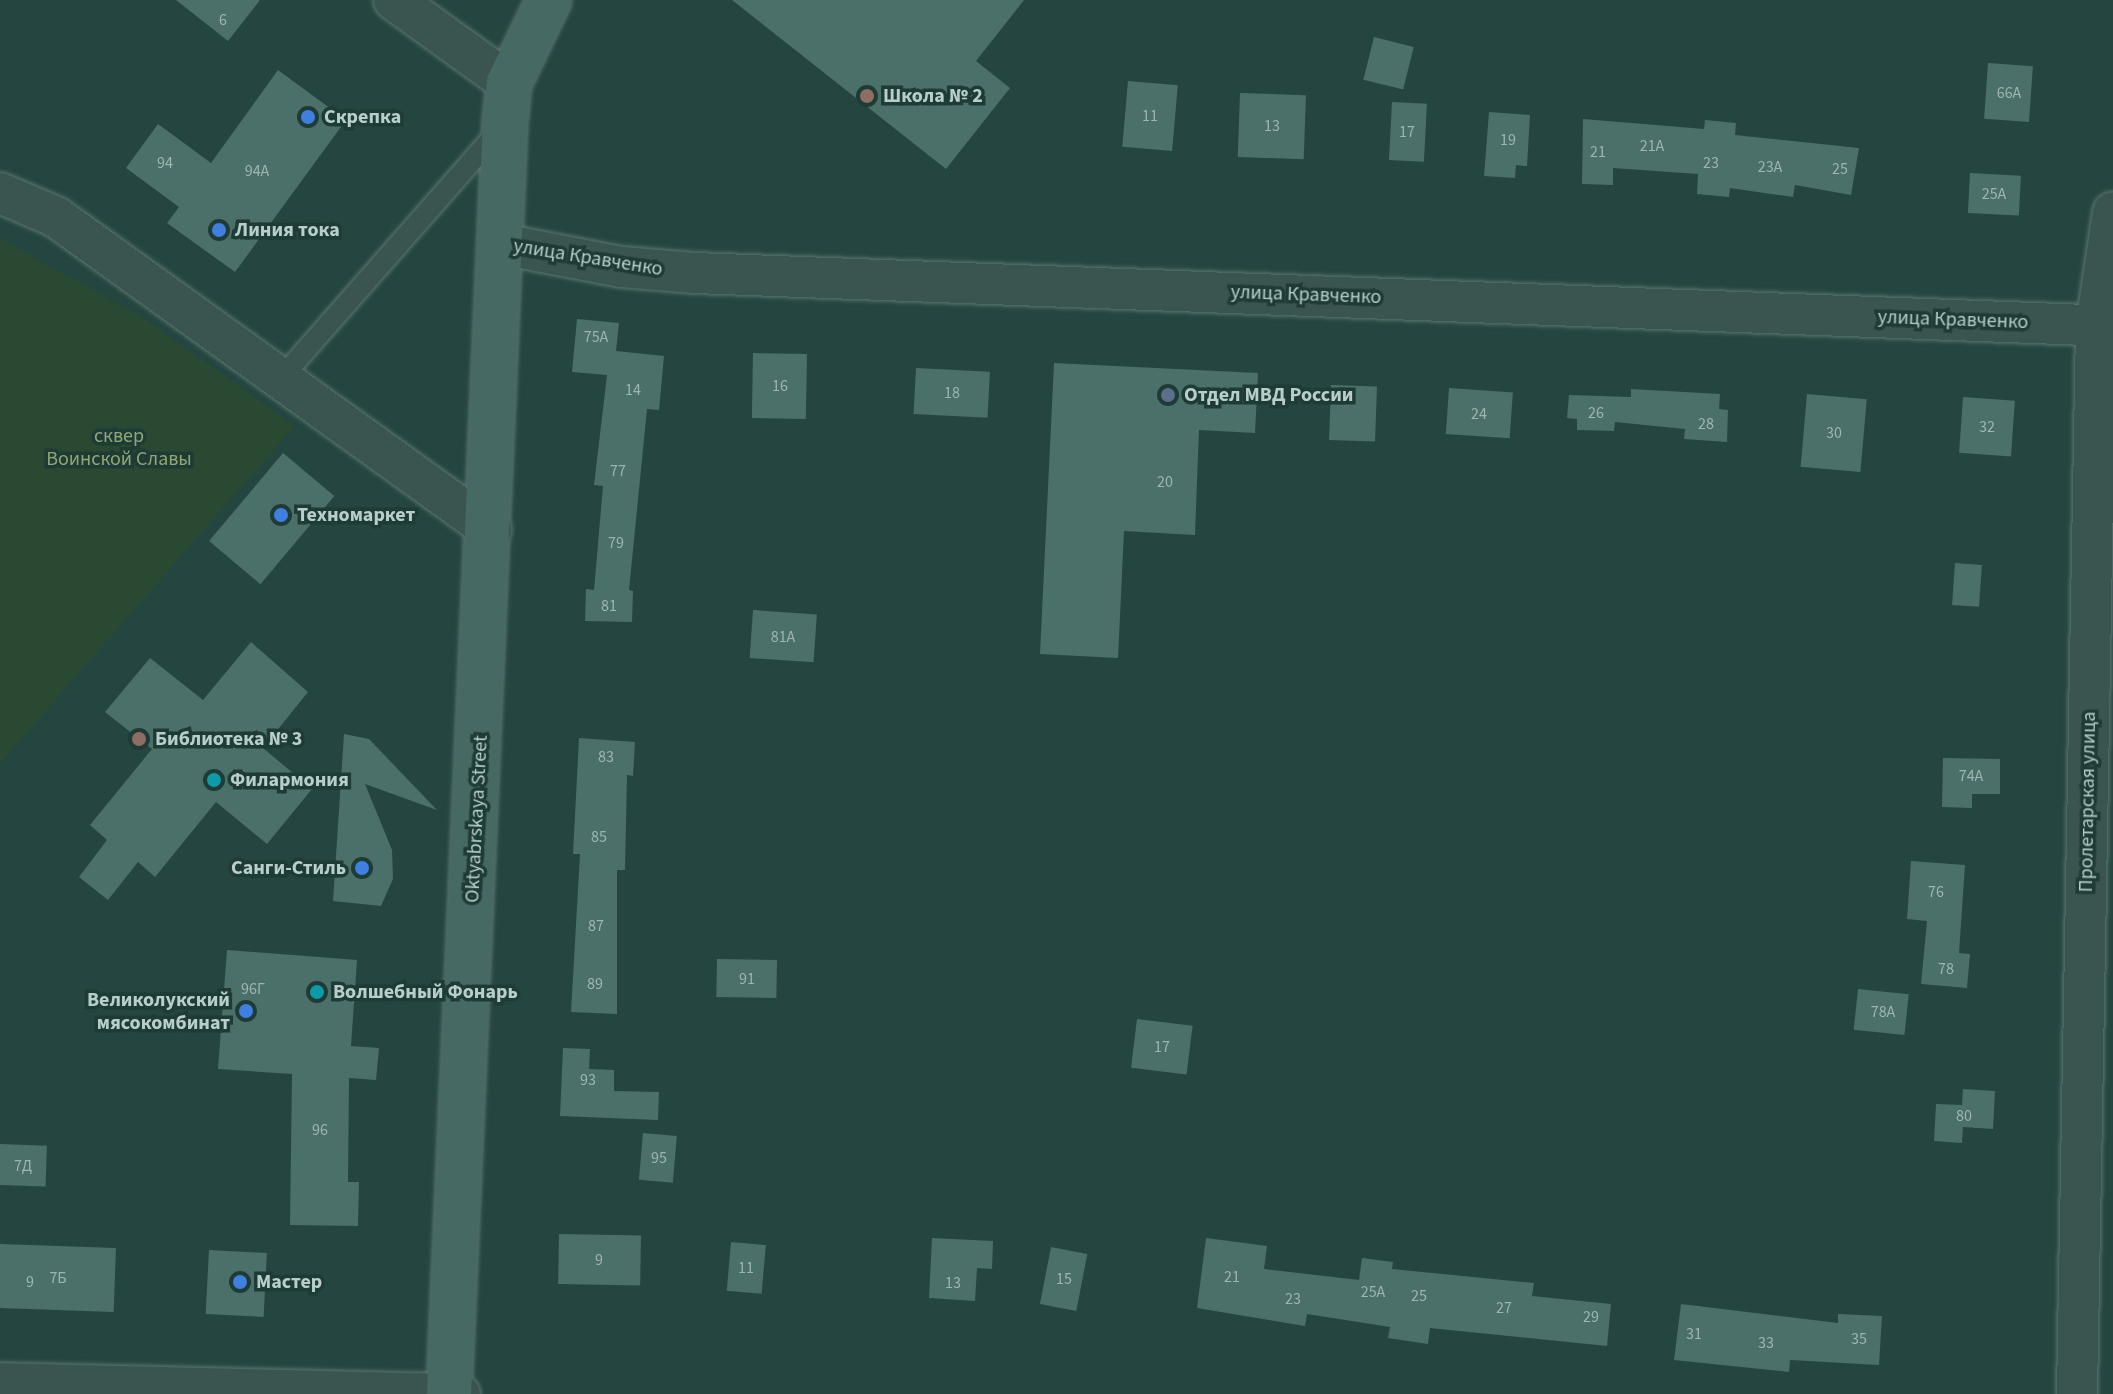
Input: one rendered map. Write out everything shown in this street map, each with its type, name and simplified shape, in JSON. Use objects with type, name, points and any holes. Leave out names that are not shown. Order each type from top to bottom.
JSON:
[{"type":"main road","points":[[507,103],[549,0]]},
{"type":"main road","name":"Oktyabrskaya Street","points":[[449,1394],[491,530],[507,103]]},
{"type":"street","points":[[394,0],[507,103]]},
{"type":"street","points":[[0,193],[56,217],[283,376],[491,530]]},
{"type":"street","name":"Пролетарская улица","points":[[2077,1394],[2105,325],[2113,212]]},
{"type":"street","name":"улица Кравченко","points":[[501,244],[622,267],[695,273],[2105,325]]},
{"type":"street","points":[[0,1383],[460,1394]]},
{"type":"lane","points":[[283,376],[507,103]]},
{"type":"green space","name":"сквер Воинской Славы","points":[[0,238],[145,319],[295,426],[0,764]]},
{"type":"building","points":[[176,0],[260,0],[228,41]]},
{"type":"building","points":[[732,0],[1024,0],[976,61],[1010,88],[946,169]]},
{"type":"building","points":[[1374,37],[1414,47],[1403,90],[1363,80]]},
{"type":"building","points":[[1988,63],[2033,66],[2029,122],[1984,119]]},
{"type":"building","points":[[278,70],[346,120],[235,272],[167,223],[179,207],[126,168],[158,124],[211,163]]},
{"type":"building","points":[[1128,81],[1178,85],[1172,151],[1122,147]]},
{"type":"building","points":[[1240,93],[1306,95],[1304,159],[1238,157]]},
{"type":"building","points":[[1392,102],[1427,104],[1424,162],[1389,160]]},
{"type":"building","points":[[1489,112],[1530,115],[1527,166],[1516,165],[1515,178],[1484,176]]},
{"type":"building","points":[[1583,119],[1704,129],[1705,120],[1736,123],[1735,135],[1859,148],[1851,195],[1795,185],[1793,197],[1730,188],[1729,197],[1697,194],[1698,174],[1613,168],[1613,185],[1582,184]]},
{"type":"building","points":[[1970,173],[2021,176],[2019,216],[1968,213]]},
{"type":"building","points":[[577,319],[619,323],[616,351],[664,356],[659,410],[647,409],[629,590],[633,591],[632,622],[585,621],[586,589],[594,590],[603,486],[594,485],[607,375],[572,372]]},
{"type":"building","points":[[753,353],[807,354],[806,419],[752,418]]},
{"type":"building","points":[[1054,363],[1258,373],[1255,433],[1199,430],[1195,535],[1124,531],[1118,658],[1040,654]]},
{"type":"building","points":[[916,368],[990,372],[987,418],[914,414]]},
{"type":"building","points":[[1331,385],[1377,387],[1375,442],[1329,440]]},
{"type":"building","points":[[1449,388],[1513,392],[1510,438],[1446,434]]},
{"type":"building","points":[[1631,389],[1720,394],[1719,409],[1728,410],[1727,442],[1684,439],[1685,429],[1615,422],[1614,431],[1577,430],[1577,419],[1567,418],[1569,395],[1631,397]]},
{"type":"building","points":[[1807,394],[1867,399],[1860,472],[1801,467]]},
{"type":"building","points":[[1963,397],[2015,401],[2011,456],[1959,453]]},
{"type":"building","points":[[283,453],[334,496],[260,584],[209,541]]},
{"type":"building","points":[[1955,563],[1982,565],[1979,607],[1952,605]]},
{"type":"building","points":[[753,610],[817,614],[813,662],[750,658]]},
{"type":"building","name":"Филармония","points":[[251,642],[308,692],[263,748],[312,789],[267,844],[216,802],[155,877],[138,862],[108,900],[79,877],[107,840],[90,825],[152,749],[105,712],[150,658],[203,700]]},
{"type":"building","points":[[344,734],[369,739],[437,810],[365,784],[392,850],[393,879],[381,906],[333,901]]},
{"type":"building","points":[[579,738],[635,742],[633,776],[627,775],[625,870],[617,870],[617,1014],[571,1012],[580,854],[573,854]]},
{"type":"building","points":[[1943,758],[2000,759],[2000,794],[1972,794],[1972,808],[1942,807]]},
{"type":"building","points":[[1911,861],[1965,865],[1959,953],[1970,954],[1967,988],[1921,984],[1927,921],[1907,919]]},
{"type":"building","points":[[227,950],[357,960],[351,1046],[379,1048],[376,1080],[349,1078],[348,1182],[359,1182],[358,1226],[290,1225],[292,1074],[218,1069]]},
{"type":"building","points":[[717,959],[777,960],[776,998],[716,997]]},
{"type":"building","points":[[1858,989],[1909,994],[1904,1035],[1854,1030]]},
{"type":"building","points":[[1137,1019],[1193,1026],[1187,1074],[1131,1068]]},
{"type":"building","points":[[563,1048],[590,1049],[589,1069],[614,1070],[614,1091],[659,1092],[658,1120],[560,1116]]},
{"type":"building","points":[[1963,1089],[1995,1091],[1993,1129],[1963,1127],[1962,1143],[1934,1141],[1936,1104],[1962,1105]]},
{"type":"building","points":[[643,1133],[677,1136],[673,1183],[639,1180]]},
{"type":"building","points":[[0,1144],[47,1146],[46,1187],[0,1185]]},
{"type":"building","points":[[559,1234],[641,1235],[640,1285],[558,1284]]},
{"type":"building","points":[[932,1238],[993,1241],[992,1269],[977,1268],[975,1301],[929,1298]]},
{"type":"building","points":[[1206,1238],[1267,1246],[1264,1269],[1359,1280],[1362,1258],[1393,1262],[1392,1269],[1534,1283],[1532,1296],[1611,1304],[1607,1346],[1430,1328],[1428,1344],[1388,1338],[1390,1327],[1307,1314],[1305,1326],[1197,1308]]},
{"type":"building","points":[[731,1242],[766,1245],[762,1294],[727,1291]]},
{"type":"building","points":[[0,1244],[116,1248],[114,1312],[0,1308]]},
{"type":"building","points":[[1051,1247],[1087,1254],[1076,1311],[1040,1304]]},
{"type":"building","points":[[209,1250],[267,1253],[264,1317],[206,1314]]},
{"type":"building","points":[[1681,1304],[1838,1323],[1838,1314],[1882,1316],[1879,1365],[1790,1360],[1789,1372],[1674,1360]]},
{"type":"place","name":"Школа № 2","points":[[867,96]]},
{"type":"place","name":"Скрепка","points":[[308,117]]},
{"type":"place","name":"Линия тока","points":[[219,230]]},
{"type":"place","name":"Отдел МВД России","points":[[1168,395]]},
{"type":"place","name":"Техномаркет","points":[[281,515]]},
{"type":"place","name":"Библиотека № 3","points":[[139,739]]},
{"type":"place","name":"Филармония","points":[[214,780]]},
{"type":"place","name":"Санги-Стиль","points":[[362,868]]},
{"type":"place","name":"Волшебный Фонарь","points":[[317,992]]},
{"type":"place","name":"Великолукский мясокомбинат","points":[[246,1011]]},
{"type":"place","name":"Мастер","points":[[240,1282]]}]
